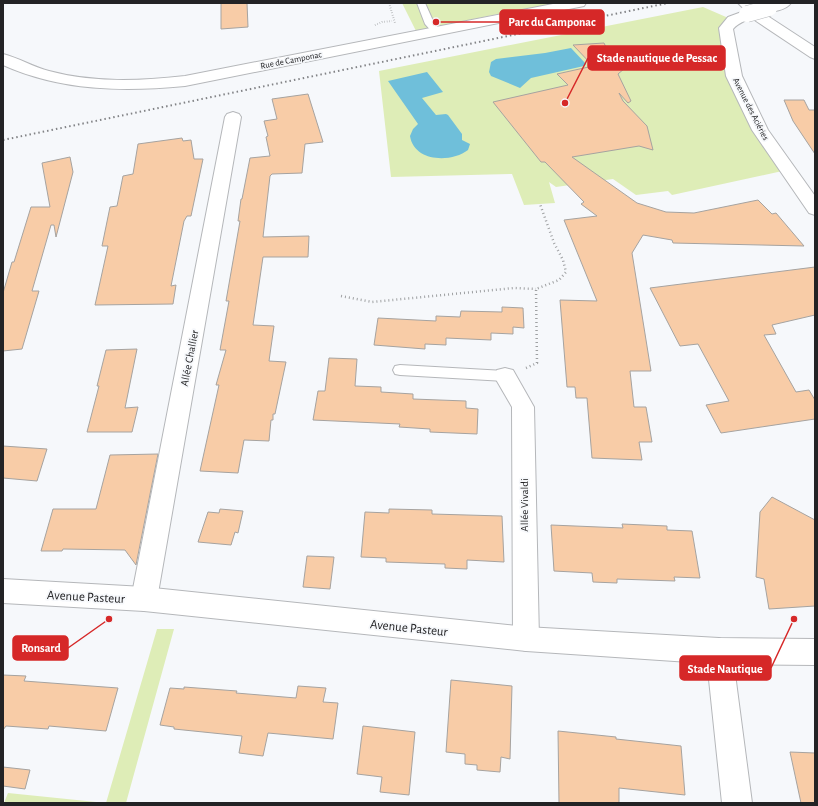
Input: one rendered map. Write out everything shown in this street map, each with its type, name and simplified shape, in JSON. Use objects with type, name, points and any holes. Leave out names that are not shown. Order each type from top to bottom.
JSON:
[{"type":"street","name":"Rue de Camponac","points":[[3,59],[29,70],[75,80],[119,84],[166,83],[579,3]]},
{"type":"street","points":[[741,12],[769,8],[784,3]]},
{"type":"street","points":[[741,12],[761,18],[815,54]]},
{"type":"street","name":"Avenue des Aciéries","points":[[741,12],[726,28],[734,76],[760,130],[815,209]]},
{"type":"street","name":"Allée Challier","points":[[144,599],[233,117]]},
{"type":"street","name":"Allée Vivaldi","points":[[505,376],[523,407],[526,639]]},
{"type":"street","name":"Avenue Pasteur","points":[[3,591],[144,599],[526,639],[719,652],[815,652]]},
{"type":"street","points":[[719,652],[736,803]]},
{"type":"lane","points":[[421,3],[430,24],[436,31]]},
{"type":"lane","points":[[400,370],[505,376]]},
{"type":"path","points":[[341,296],[372,302],[514,288],[536,289],[559,280],[566,272],[565,263],[554,244],[547,218],[540,204]]},
{"type":"path","points":[[505,376],[537,363],[536,289]]},
{"type":"green space","points":[[402,3],[562,3],[493,15],[416,31]]},
{"type":"green space","points":[[703,7],[733,20],[734,76],[787,170],[672,195],[668,191],[636,195],[613,179],[556,187],[549,182],[555,203],[524,205],[512,174],[391,177],[379,71]]},
{"type":"green space","points":[[157,629],[174,629],[126,803],[106,803]]},
{"type":"green space","points":[[8,793],[106,803],[4,803]]},
{"type":"water","points":[[571,48],[586,64],[584,66],[531,78],[520,88],[491,76],[489,72],[491,62],[496,59]]},
{"type":"water","points":[[427,72],[443,92],[422,98],[436,115],[448,115],[462,134],[462,140],[470,144],[468,150],[461,154],[452,157],[434,158],[418,151],[413,145],[410,136],[413,129],[418,124],[388,81]]},
{"type":"building","points":[[221,3],[247,3],[248,27],[221,29]]},
{"type":"building","points":[[604,43],[613,62],[638,57],[618,74],[631,101],[628,103],[619,93],[623,101],[647,126],[653,150],[639,146],[572,157],[637,203],[666,212],[694,213],[758,200],[772,214],[776,213],[804,246],[673,243],[672,240],[643,235],[632,253],[651,371],[630,371],[634,407],[646,407],[652,442],[639,442],[642,460],[592,458],[587,398],[576,398],[575,387],[567,387],[560,300],[597,301],[564,220],[597,216],[581,204],[584,202],[545,162],[541,162],[493,102],[568,85],[557,74],[593,66],[573,45]]},
{"type":"building","points":[[308,94],[323,142],[305,144],[302,173],[272,174],[270,176],[263,237],[309,236],[308,257],[263,257],[253,325],[274,326],[269,361],[286,362],[275,414],[273,414],[273,420],[271,420],[269,441],[244,440],[238,473],[200,471],[219,385],[216,385],[226,350],[220,350],[229,301],[226,301],[240,221],[238,221],[241,199],[250,158],[270,156],[266,137],[268,136],[264,121],[277,119],[272,99]]},
{"type":"building","points":[[784,100],[804,100],[809,110],[815,110],[815,154],[793,121]]},
{"type":"building","points":[[182,138],[183,141],[191,140],[194,159],[203,159],[191,216],[187,216],[184,221],[171,286],[176,285],[173,304],[95,305],[108,246],[102,246],[110,207],[117,206],[123,176],[133,174],[138,144]]},
{"type":"building","points":[[70,157],[73,172],[56,237],[54,225],[51,225],[32,291],[39,291],[22,349],[3,351],[3,293],[12,262],[14,262],[31,207],[50,207],[42,163]]},
{"type":"building","points":[[815,267],[815,315],[772,325],[776,334],[764,335],[796,392],[809,390],[815,400],[815,419],[721,433],[706,405],[729,401],[698,344],[680,346],[650,288]]},
{"type":"building","points":[[502,307],[523,308],[524,328],[513,327],[513,334],[491,333],[491,340],[446,338],[446,345],[425,344],[425,349],[374,345],[378,318],[436,321],[436,316],[460,317],[461,311],[502,312]]},
{"type":"building","points":[[137,349],[125,408],[138,407],[132,432],[87,432],[99,386],[97,386],[106,350]]},
{"type":"building","points":[[329,358],[357,359],[355,386],[381,387],[381,392],[413,394],[413,399],[466,401],[466,408],[478,409],[477,434],[430,432],[430,429],[399,427],[400,424],[313,420],[318,391],[325,391]]},
{"type":"building","points":[[3,446],[47,449],[37,481],[3,478]]},
{"type":"building","points":[[158,454],[136,565],[125,550],[63,549],[62,551],[41,551],[53,509],[96,509],[110,455]]},
{"type":"building","points":[[772,497],[815,520],[815,606],[769,609],[764,579],[756,577],[760,512]]},
{"type":"building","points":[[220,509],[243,511],[238,533],[235,532],[231,545],[198,542],[208,512],[219,513]]},
{"type":"building","points":[[389,509],[432,510],[432,514],[502,516],[504,562],[467,560],[467,569],[445,568],[445,564],[386,562],[386,558],[361,557],[365,512],[389,513]]},
{"type":"building","points":[[622,524],[667,526],[667,530],[692,531],[700,578],[674,577],[675,581],[617,579],[617,583],[593,582],[592,573],[554,571],[551,525],[623,528]]},
{"type":"building","points":[[307,556],[334,557],[330,589],[303,587]]},
{"type":"building","points":[[3,675],[26,676],[24,681],[118,688],[106,731],[49,726],[48,729],[6,726],[3,730]]},
{"type":"building","points":[[451,680],[512,686],[510,759],[501,757],[500,772],[477,770],[477,765],[465,764],[465,754],[446,752]]},
{"type":"building","points":[[298,686],[326,688],[323,702],[338,703],[333,739],[268,733],[263,756],[239,753],[242,736],[174,729],[174,727],[160,725],[170,688],[184,689],[184,687],[237,691],[236,693],[296,698]]},
{"type":"building","points":[[363,726],[415,732],[409,795],[380,792],[382,777],[357,774]]},
{"type":"building","points":[[558,731],[681,746],[685,795],[619,788],[619,803],[559,803]]},
{"type":"building","points":[[790,752],[815,753],[815,803],[801,803]]},
{"type":"building","points":[[3,767],[30,770],[25,789],[3,786]]},
{"type":"railway","points":[[3,140],[668,3]]},
{"type":"place","name":"Parc du Camponac","points":[[436,22]]},
{"type":"place","name":"Stade nautique de Pessac","points":[[565,103]]},
{"type":"place","name":"Ronsard","points":[[109,619]]},
{"type":"place","name":"Stade Nautique","points":[[794,619]]}]
